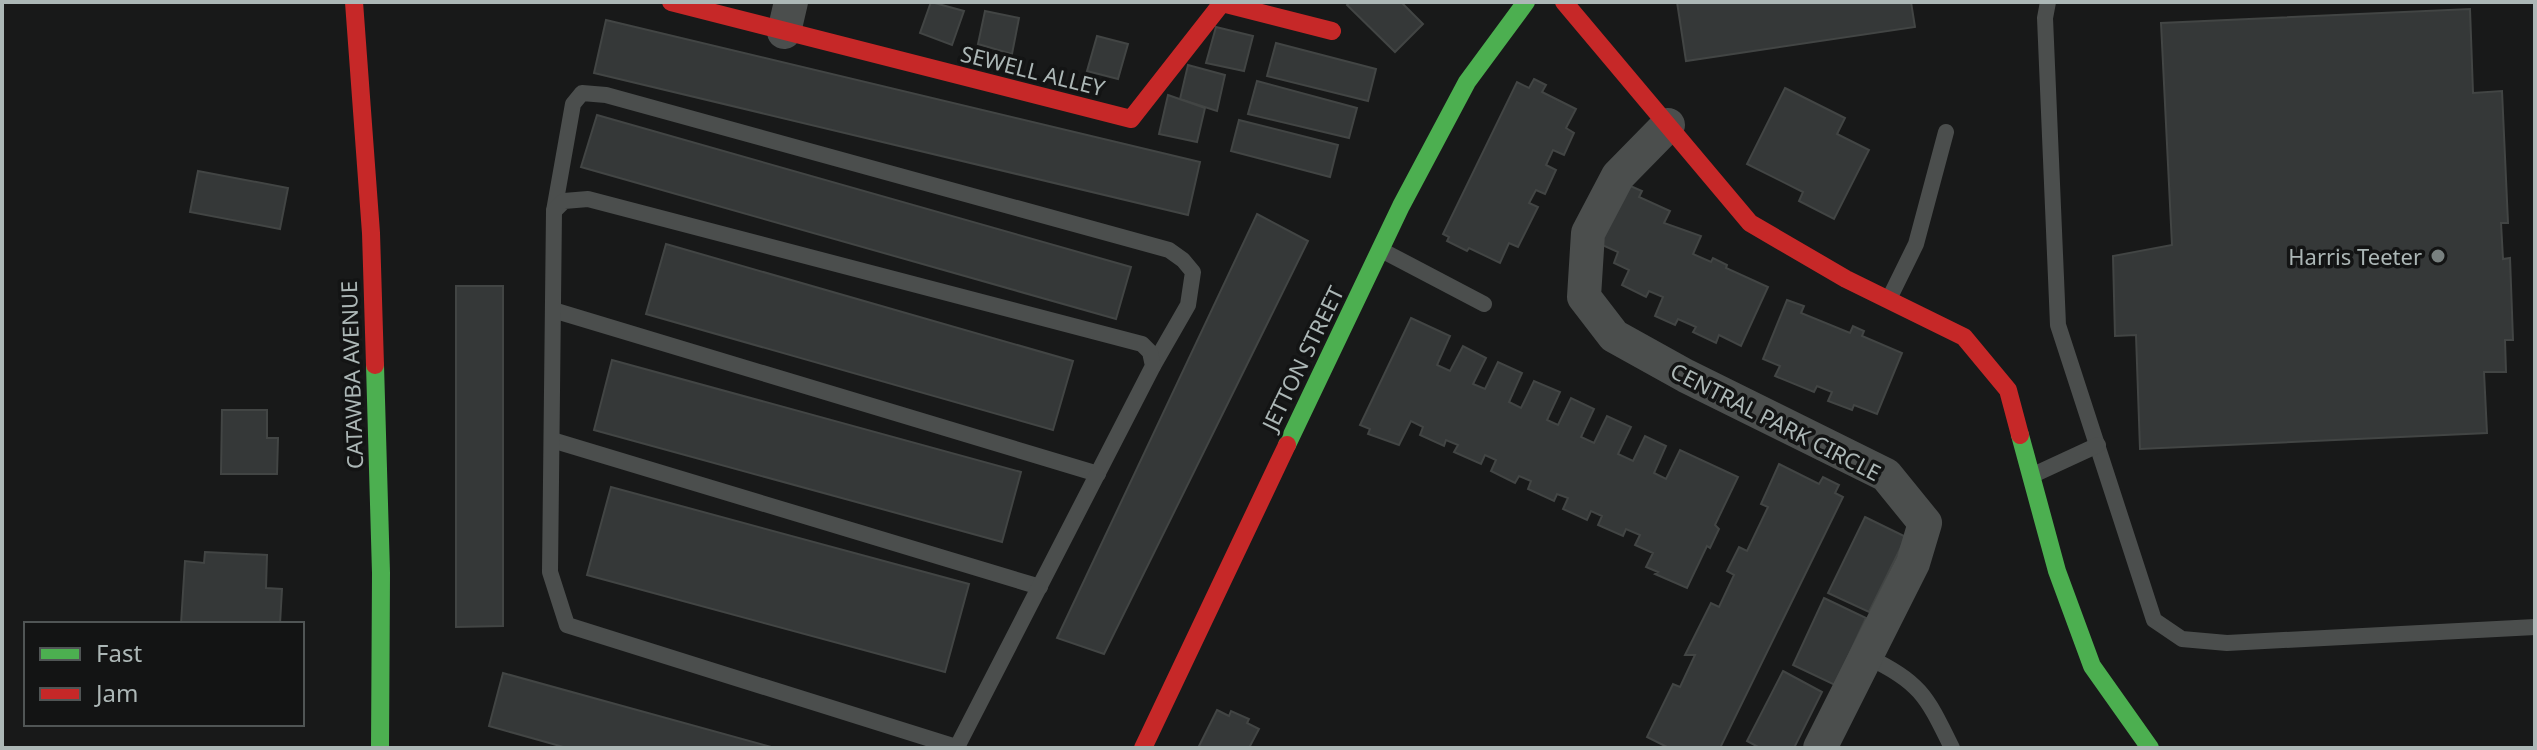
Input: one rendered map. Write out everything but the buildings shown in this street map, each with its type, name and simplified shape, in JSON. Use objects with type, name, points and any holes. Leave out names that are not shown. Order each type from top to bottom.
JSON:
[{"type":"street","name":"CATAWBA AVENUE","points":[[354,2],[371,233],[381,573],[380,748]]},
{"type":"street","name":"SEWELL ALLEY","points":[[671,2],[787,17],[1131,119],[1222,3],[1332,31]]},
{"type":"street","name":"JETTON STREET","points":[[1143,748],[1380,249],[1445,120],[1467,82],[1526,2]]},
{"type":"street","points":[[1564,2],[1750,223],[1846,279],[1964,337],[2008,390],[2057,571],[2092,666],[2150,748]]},
{"type":"street","name":"CENTRAL PARK CIRCLE","points":[[1668,125],[1618,176],[1588,233],[1584,297],[1614,336],[1686,376],[1886,475],[1925,523],[1913,563],[1820,748]]},
{"type":"lane","points":[[2048,2],[2045,18],[2058,325],[2154,620],[2182,639],[2227,643],[2535,627]]},
{"type":"lane","points":[[582,93],[606,95],[1169,250],[1193,272],[1188,305],[1153,366],[958,748],[567,625],[550,572],[553,310],[554,211],[573,104],[582,93]]},
{"type":"lane","points":[[1888,300],[1916,244],[1946,132]]},
{"type":"lane","points":[[554,211],[564,201],[588,199],[1142,344],[1150,352],[1153,366]]},
{"type":"lane","points":[[1380,249],[1484,304]]},
{"type":"lane","points":[[553,310],[1098,474]]},
{"type":"lane","points":[[552,440],[1040,587]]},
{"type":"lane","points":[[2031,476],[2098,445]]},
{"type":"lane","points":[[1866,656],[1900,673],[1922,692],[1952,748]]},
{"type":"traffic: fast","points":[[1287,445],[1401,206],[1467,82],[1526,2]]},
{"type":"traffic: fast","points":[[375,365],[381,573],[380,748]]},
{"type":"traffic: fast","points":[[2020,435],[2057,571],[2092,666],[2150,748]]},
{"type":"traffic: jam","points":[[354,2],[371,233],[375,365]]},
{"type":"traffic: jam","points":[[671,2],[1131,119],[1222,3],[1332,31]]},
{"type":"traffic: jam","points":[[1564,2],[1750,223],[1846,279],[1964,337],[2008,390],[2020,435]]},
{"type":"traffic: jam","points":[[1143,748],[1287,445]]},
{"type":"place","name":"Harris Teeter","points":[[2438,256]]}]
